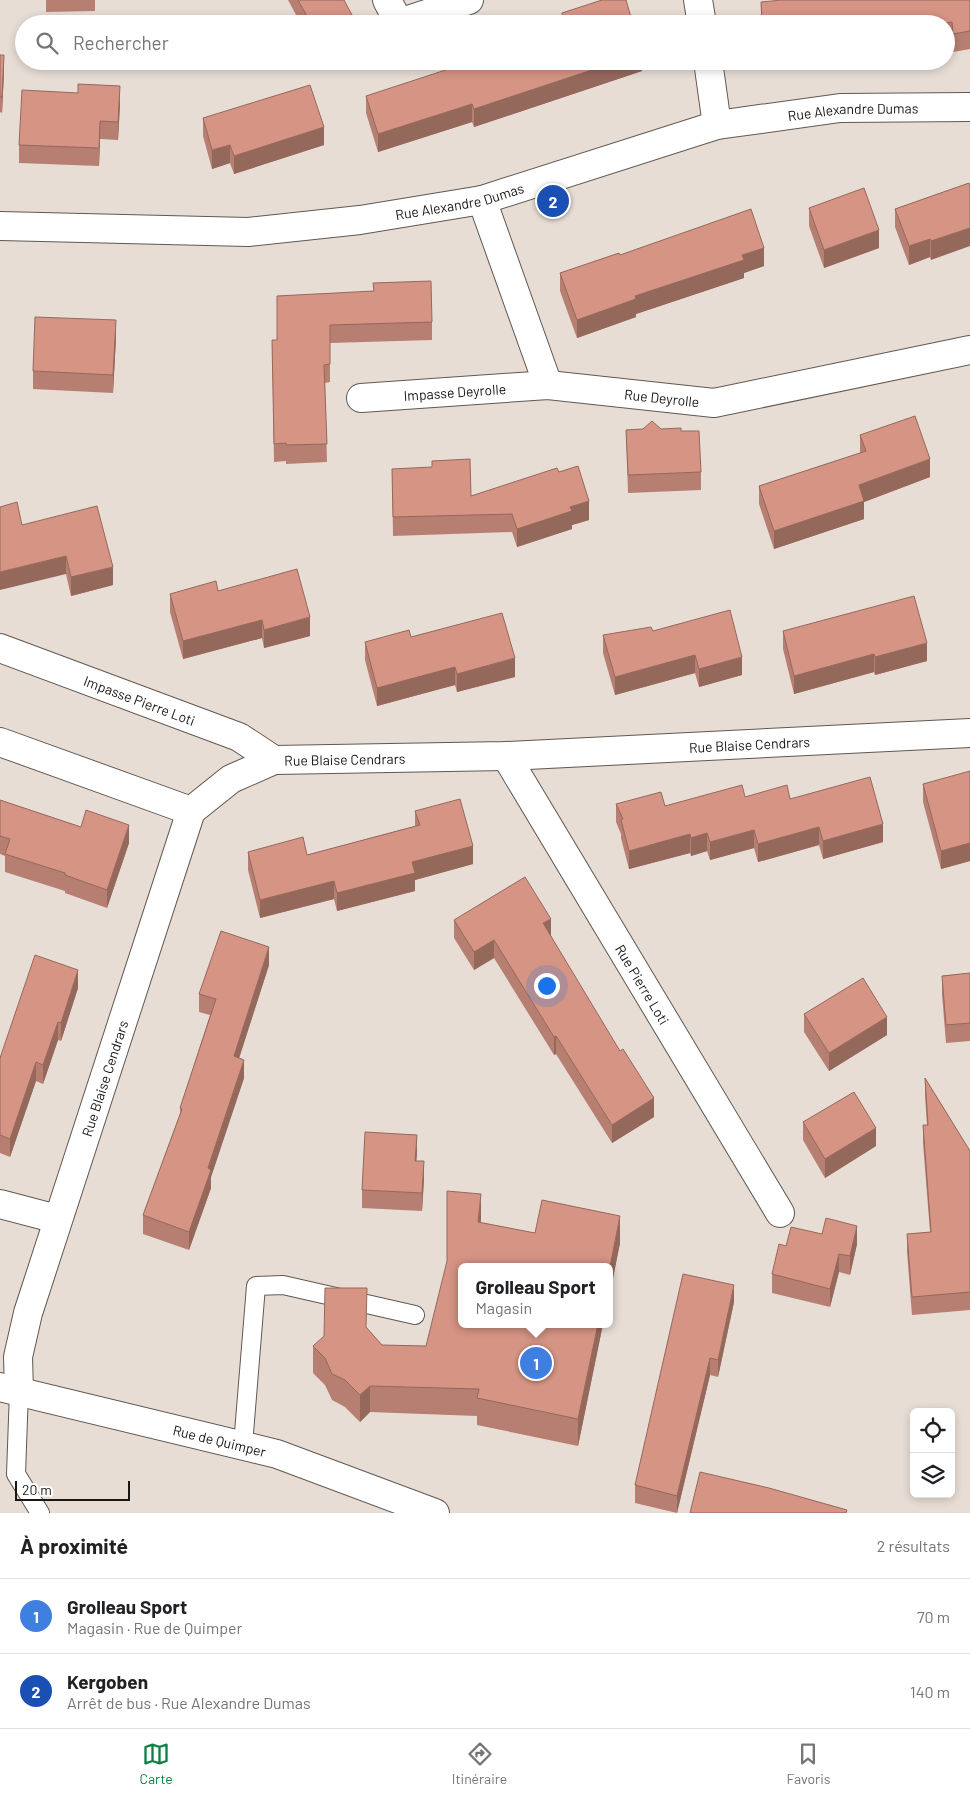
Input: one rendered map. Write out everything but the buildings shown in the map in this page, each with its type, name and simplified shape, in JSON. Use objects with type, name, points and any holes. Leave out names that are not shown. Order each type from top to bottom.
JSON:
[{"type":"street","points":[[387,0],[395,15]]},
{"type":"street","points":[[424,15],[469,0]]},
{"type":"street","points":[[698,0],[700,15]]},
{"type":"street","points":[[709,70],[718,125]]},
{"type":"street","name":"Rue Alexandre Dumas","points":[[0,226],[248,232],[360,220],[482,200],[718,125],[840,108],[970,107]]},
{"type":"street","points":[[482,200],[548,385]]},
{"type":"street","name":"Rue Deyrolle","points":[[548,385],[714,403],[969,351]]},
{"type":"street","name":"Impasse Deyrolle","points":[[361,398],[548,385]]},
{"type":"street","name":"Impasse Pierre Loti","points":[[0,648],[239,737],[274,760]]},
{"type":"street","name":"Rue Blaise Cendrars","points":[[9,1389],[28,1313],[57,1219],[191,811],[231,779],[274,760],[506,756],[970,733]]},
{"type":"street","points":[[0,742],[191,811]]},
{"type":"street","name":"Rue Pierre Loti","points":[[506,756],[780,1213]]},
{"type":"street","points":[[0,1204],[57,1219]]},
{"type":"street","name":"Rue de Quimper","points":[[9,1389],[277,1454],[435,1513]]},
{"type":"lane","points":[[243,1445],[256,1286],[283,1285],[415,1314]]},
{"type":"lane","points":[[9,1389],[16,1474],[40,1513]]},
{"type":"place","name":"Kergoben","points":[[553,201]]},
{"type":"place","name":"Grolleau Sport","points":[[536,1363]]}]
